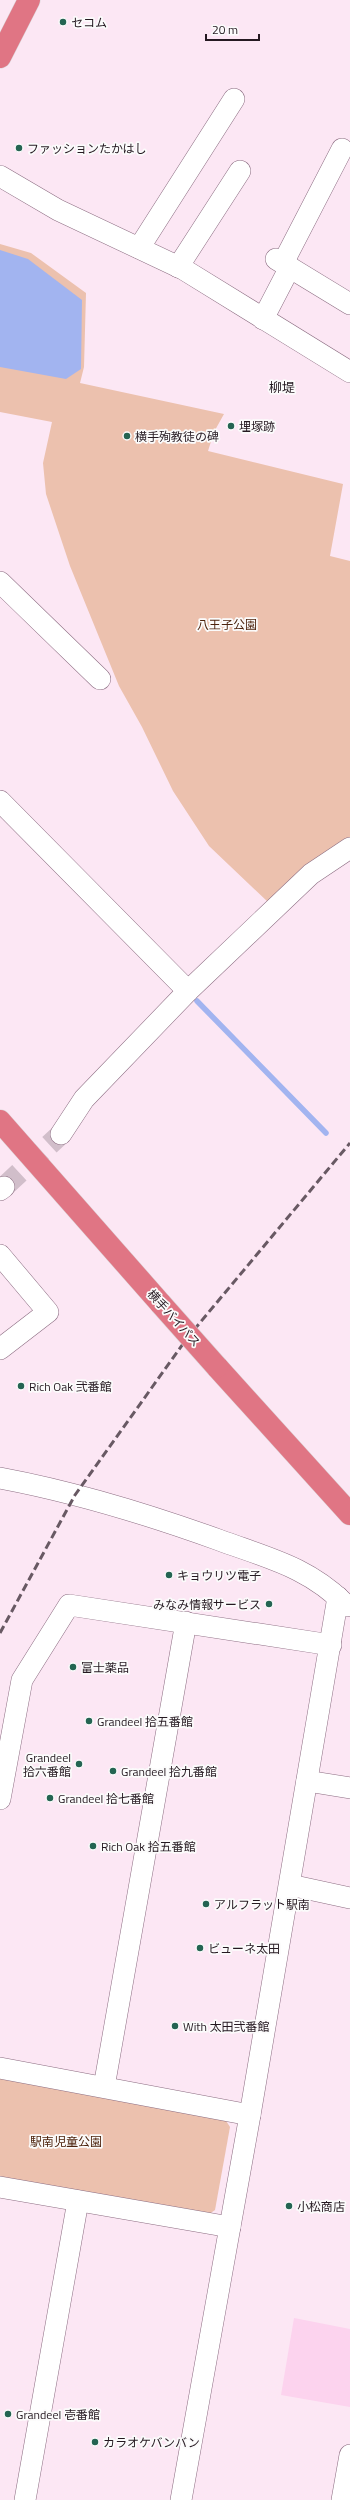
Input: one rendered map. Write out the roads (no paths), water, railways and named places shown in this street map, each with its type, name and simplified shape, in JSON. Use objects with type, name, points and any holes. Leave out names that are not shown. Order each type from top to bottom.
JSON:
[{"type":"highway","points":[[0,57],[29,0]]},
{"type":"highway","name":"横手バイパス","points":[[0,1121],[217,1367],[350,1514]]},
{"type":"street","points":[[139,248],[234,99]]},
{"type":"street","points":[[263,318],[283,263],[342,149]]},
{"type":"street","points":[[178,267],[240,171]]},
{"type":"street","points":[[0,176],[58,210],[178,267],[349,369]]},
{"type":"street","points":[[283,263],[350,304]]},
{"type":"street","points":[[0,582],[100,679]]},
{"type":"street","points":[[0,801],[188,991]]},
{"type":"street","points":[[61,1134],[84,1099],[188,991],[310,874],[350,848]]},
{"type":"street","points":[[0,1255],[48,1312],[0,1349]]},
{"type":"street","points":[[0,1478],[48,1488],[162,1518],[293,1567],[317,1579],[344,1603],[331,1644],[250,2115],[181,2500]]},
{"type":"street","points":[[0,1799],[22,1680],[69,1605],[331,1644]]},
{"type":"street","points":[[104,2087],[186,1622]]},
{"type":"street","points":[[307,1781],[350,1788]]},
{"type":"street","points":[[290,1885],[350,1898]]},
{"type":"street","points":[[0,2068],[250,2115]]},
{"type":"street","points":[[0,2187],[230,2227]]},
{"type":"street","points":[[25,2500],[78,2201]]},
{"type":"street","points":[[342,2500],[350,2455]]},
{"type":"water","points":[[0,250],[28,259],[82,300],[81,369],[66,379],[0,367]]},
{"type":"waterway","points":[[197,1001],[326,1133]]},
{"type":"tunnel","points":[[4,1187],[61,1134]]},
{"type":"railway","points":[[0,1633],[75,1495],[188,1337],[350,1143]]},
{"type":"place","name":"セコム","points":[[63,22]]},
{"type":"place","name":"ファッションたかはし","points":[[19,148]]},
{"type":"place","name":"埋塚跡","points":[[231,426]]},
{"type":"place","name":"横手殉教徒の碑","points":[[127,436]]},
{"type":"place","name":"Rich Oak 弐番館","points":[[21,1386]]},
{"type":"place","name":"キョウリツ電子","points":[[169,1575]]},
{"type":"place","name":"みなみ情報サービス","points":[[269,1604]]},
{"type":"place","name":"富士薬品","points":[[73,1667]]},
{"type":"place","name":"Grandeel 拾五番館","points":[[89,1721]]},
{"type":"place","name":"Grandeel 拾六番館","points":[[79,1764]]},
{"type":"place","name":"Grandeel 拾九番館","points":[[113,1771]]},
{"type":"place","name":"Grandeel 拾七番館","points":[[50,1798]]},
{"type":"place","name":"Rich Oak 拾五番館","points":[[93,1846]]},
{"type":"place","name":"アルフラット駅南","points":[[206,1904]]},
{"type":"place","name":"ビューネ太田","points":[[200,1948]]},
{"type":"place","name":"With 太田弐番館","points":[[175,2026]]},
{"type":"place","name":"小松商店","points":[[289,2206]]},
{"type":"place","name":"Grandeel 壱番館","points":[[8,2414]]},
{"type":"place","name":"カラオケバンバン","points":[[95,2442]]},
{"type":"district","name":"柳堤","points":[[282,387]]},
{"type":"park label","name":"八王子公園","points":[[227,624]]},
{"type":"park label","name":"駅南児童公園","points":[[66,2141]]}]
